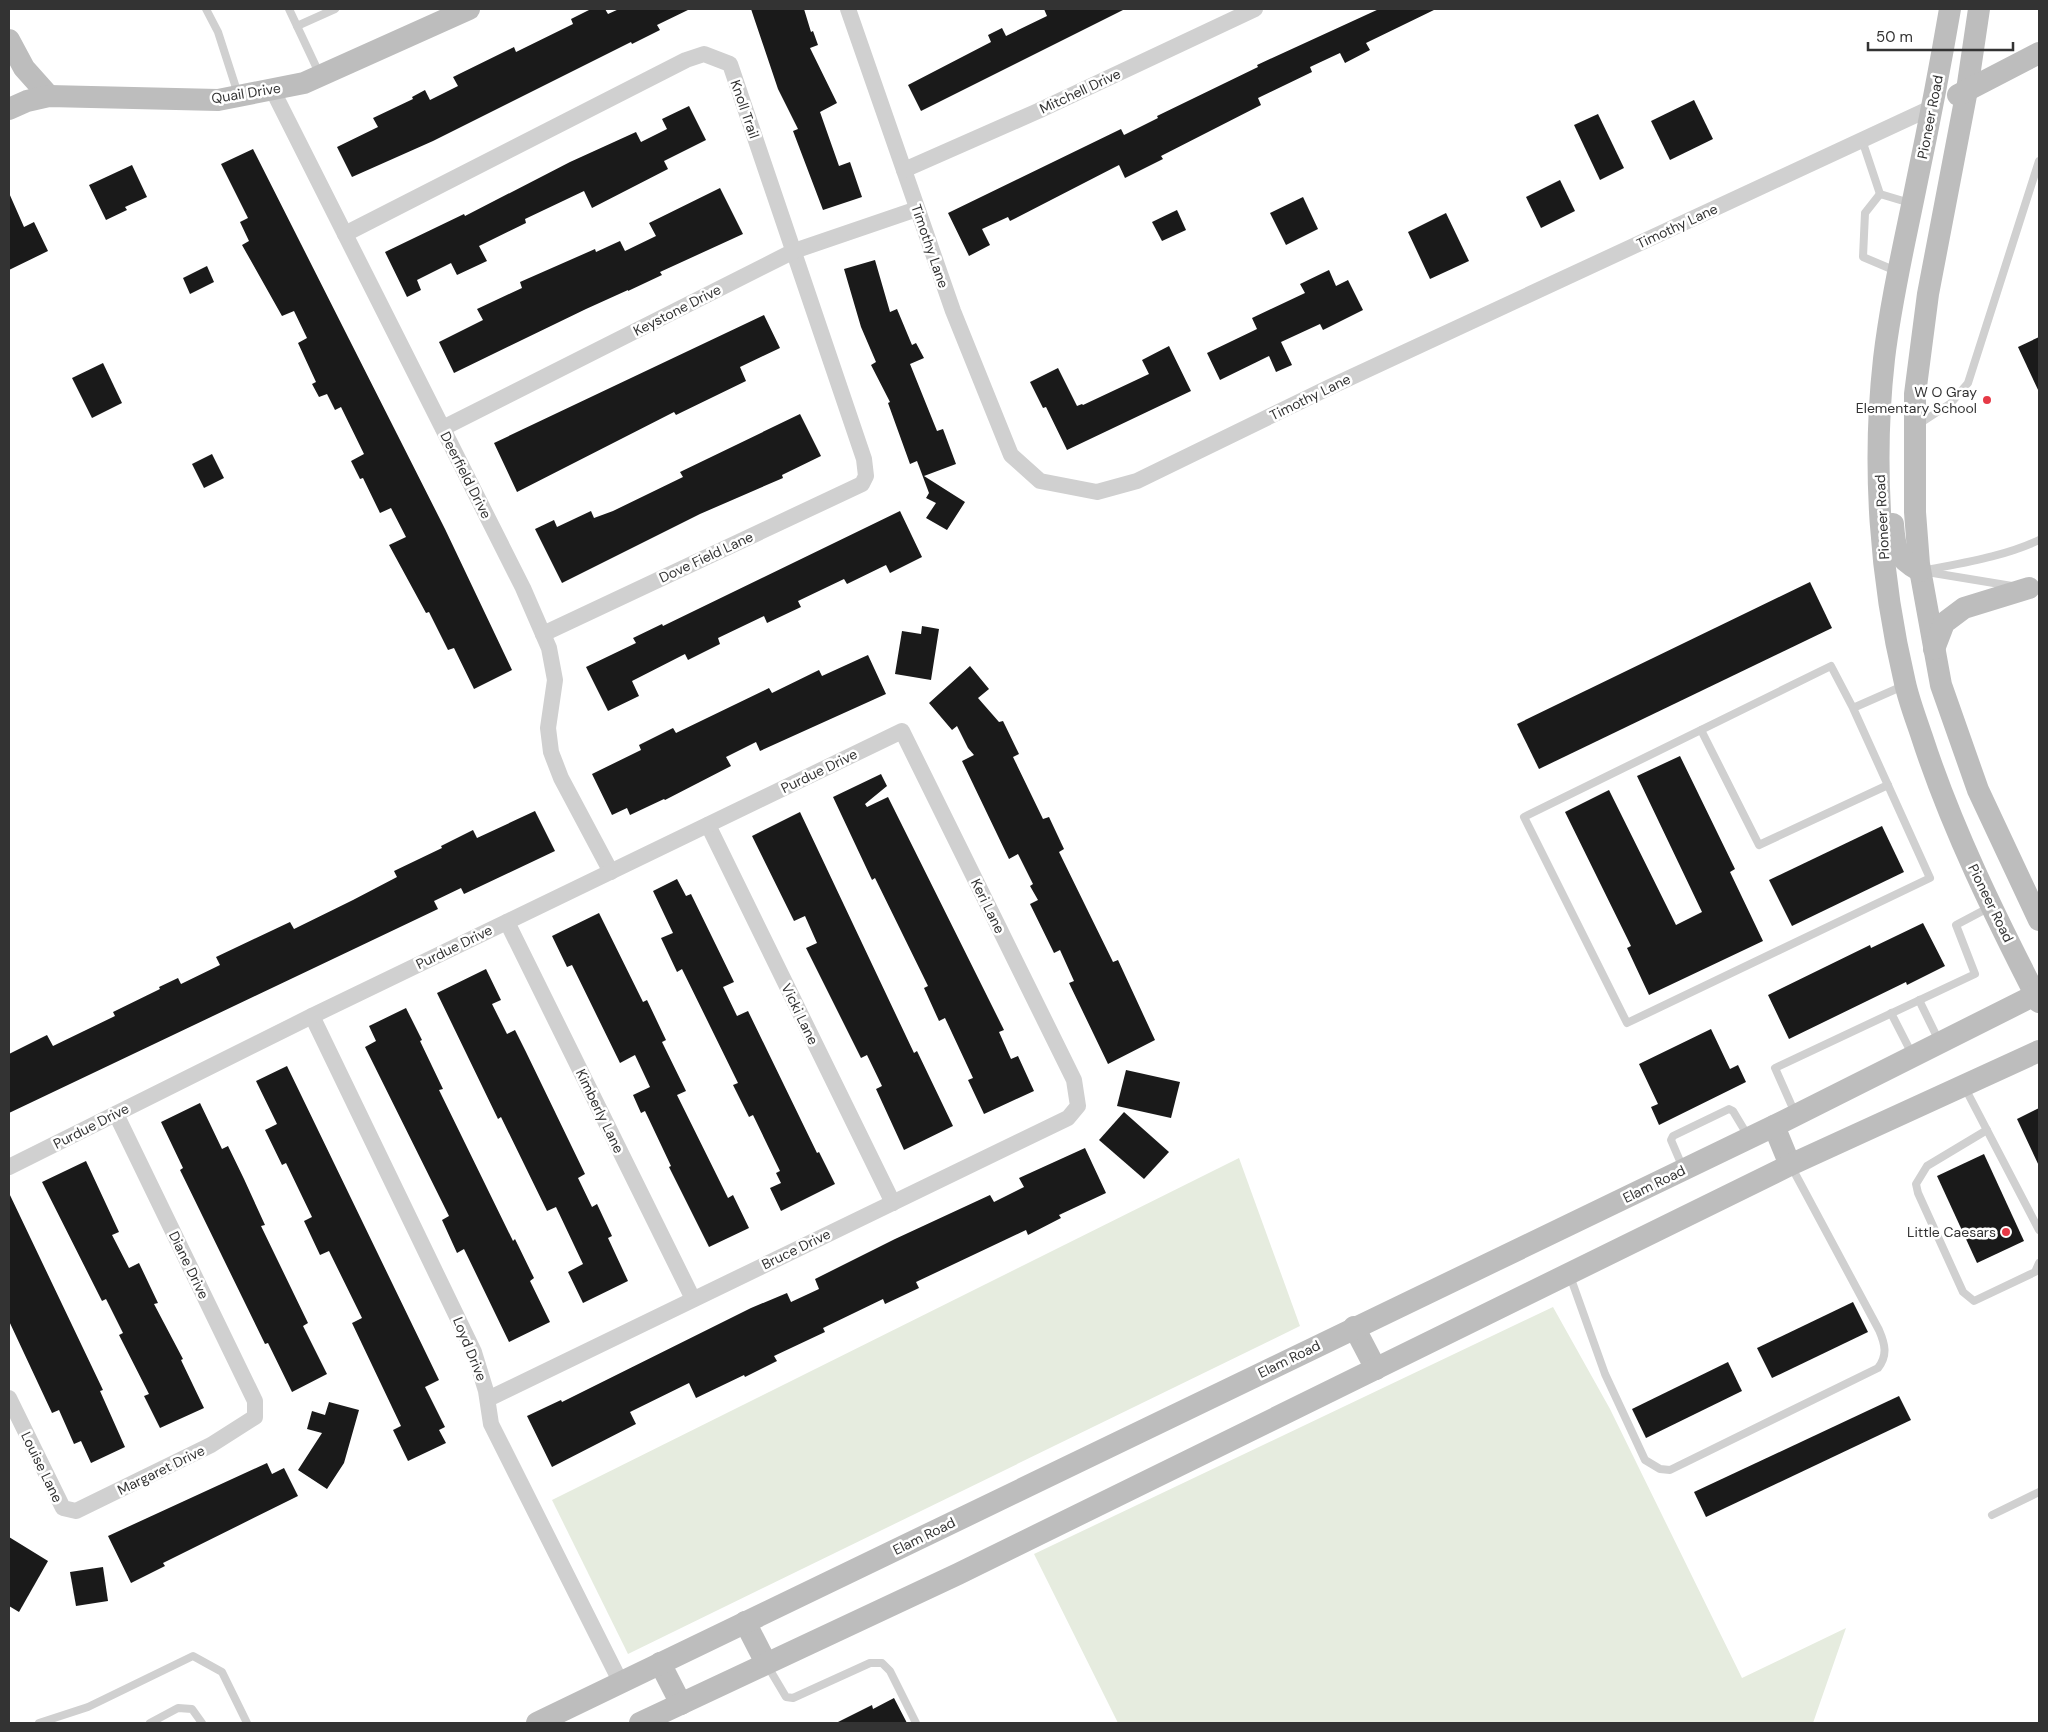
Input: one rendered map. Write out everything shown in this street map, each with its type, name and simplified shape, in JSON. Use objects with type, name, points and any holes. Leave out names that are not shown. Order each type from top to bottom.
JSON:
[{"type":"main road","name":"Quail Drive","points":[[9,109],[27,101],[48,96],[218,100],[304,83],[469,9]]},
{"type":"main road","name":"Pioneer Road","points":[[1950,9],[1898,272],[1882,384],[1880,488],[1884,569],[1905,685],[1936,781],[1962,844],[2038,996]]},
{"type":"main road","points":[[1980,9],[1967,90],[1928,294],[1915,394],[1915,512],[1920,571],[1939,676],[1978,790],[2030,892],[2039,920]]},
{"type":"main road","points":[[9,40],[24,68],[48,96]]},
{"type":"main road","name":"Timothy Lane","points":[[1932,107],[2039,53]]},
{"type":"main road","points":[[1882,384],[1893,399],[1892,495],[1897,551],[1903,561],[1920,571]]},
{"type":"main road","points":[[1934,650],[1944,623],[1964,608],[2034,587]]},
{"type":"main road","points":[[1905,685],[1939,676]]},
{"type":"main road","name":"Elam Road","points":[[537,1723],[1354,1327],[1774,1126],[2038,996]]},
{"type":"main road","points":[[641,1723],[958,1574],[1790,1165],[2039,1051]]},
{"type":"main road","points":[[1774,1126],[1790,1165]]},
{"type":"main road","points":[[1354,1327],[1376,1369]]},
{"type":"main road","points":[[745,1622],[766,1663]]},
{"type":"main road","points":[[660,1663],[681,1704]]},
{"type":"street","name":"Timothy Lane","points":[[848,9],[953,311],[1011,455],[1040,481],[1097,492],[1138,480],[1330,387],[1932,107]]},
{"type":"street","name":"Mitchell Drive","points":[[904,170],[1038,111],[1255,9]]},
{"type":"street","name":"Knoll Trail","points":[[345,234],[677,64],[704,54],[730,64],[864,459],[866,476]]},
{"type":"street","name":"Deerfield Drive","points":[[272,89],[524,588],[549,648],[554,680],[548,728],[551,752],[561,778],[611,872]]},
{"type":"street","name":"Keystone Drive","points":[[443,428],[794,251],[917,209]]},
{"type":"street","name":"Dove Field Lane","points":[[543,634],[862,484],[866,476]]},
{"type":"street","name":"Purdue Drive","points":[[9,1167],[312,1016],[902,731]]},
{"type":"street","name":"Keri Lane","points":[[902,731],[1074,1080]]},
{"type":"street","name":"Vicki Lane","points":[[708,825],[893,1203]]},
{"type":"street","name":"Kimberly Lane","points":[[507,922],[693,1300]]},
{"type":"street","name":"Loyd Drive","points":[[312,1016],[474,1352],[488,1399],[491,1424],[621,1683]]},
{"type":"street","name":"Bruce Drive","points":[[488,1399],[1068,1118],[1078,1106],[1074,1080]]},
{"type":"street","name":"Diane Drive","points":[[116,1114],[255,1401],[255,1417]]},
{"type":"street","name":"Louise Lane","points":[[9,1398],[63,1508]]},
{"type":"street","name":"Margaret Drive","points":[[63,1508],[76,1511],[211,1445],[255,1417]]},
{"type":"lane","points":[[206,9],[218,32],[239,96]]},
{"type":"lane","points":[[289,9],[320,75]]},
{"type":"lane","points":[[297,26],[334,9]]},
{"type":"lane","points":[[1862,140],[1880,194]]},
{"type":"lane","points":[[1915,427],[1952,403],[1968,383],[2039,161]]},
{"type":"lane","points":[[1880,194],[1912,204]]},
{"type":"lane","points":[[1880,194],[1864,212],[1863,257],[1898,272]]},
{"type":"lane","points":[[1920,571],[1978,559],[2039,540]]},
{"type":"lane","points":[[1920,571],[2034,587]]},
{"type":"lane","points":[[1831,666],[1853,708],[1930,878],[1626,1023],[1524,817],[1701,730],[1831,666]]},
{"type":"lane","points":[[1853,708],[1905,685]]},
{"type":"lane","points":[[1701,730],[1759,845],[1888,785]]},
{"type":"lane","points":[[1796,1115],[1775,1068],[1975,974],[1956,925],[1992,906]]},
{"type":"lane","points":[[1919,1000],[1940,1043]]},
{"type":"lane","points":[[1891,1013],[1913,1056]]},
{"type":"lane","points":[[1965,1086],[2039,1230]]},
{"type":"lane","points":[[1683,1170],[1671,1140],[1673,1136],[1697,1124],[1729,1109],[1733,1110],[1748,1138]]},
{"type":"lane","points":[[1987,1130],[1927,1166],[1916,1184],[1918,1193],[1964,1292],[1974,1301],[2035,1272],[2039,1263]]},
{"type":"lane","points":[[1569,1274],[1605,1374],[1637,1443],[1645,1460],[1660,1469],[1670,1470],[1878,1368],[1885,1359],[1884,1343],[1879,1330],[1790,1165]]},
{"type":"lane","points":[[1992,1515],[2039,1492]]},
{"type":"lane","points":[[39,1723],[88,1707],[193,1656],[222,1672],[247,1723]]},
{"type":"lane","points":[[766,1663],[786,1697],[794,1698],[870,1663],[882,1663],[890,1671],[916,1723]]},
{"type":"lane","points":[[150,1723],[178,1708],[192,1709],[202,1723]]},
{"type":"shaded area","points":[[1239,1158],[1300,1326],[628,1654],[552,1500]]},
{"type":"shaded area","points":[[1553,1307],[1610,1409],[1742,1678],[1846,1628],[1813,1723],[1118,1723],[1034,1554]]},
{"type":"building","points":[[591,9],[605,9],[608,14],[619,9],[690,9],[657,25],[660,30],[632,44],[631,42],[433,141],[352,177],[337,147],[378,127],[373,118],[413,99],[412,97],[425,90],[430,100],[458,86],[453,77],[514,47],[516,52],[573,24],[571,19]]},
{"type":"building","points":[[751,9],[804,9],[811,32],[813,31],[818,45],[810,48],[837,103],[820,112],[839,166],[850,162],[862,197],[823,210],[793,131],[798,129],[778,89]]},
{"type":"building","points":[[1044,9],[1125,9],[921,111],[908,85],[991,42],[988,35],[1002,28],[1006,36],[1047,16]]},
{"type":"building","points":[[1379,9],[1436,9],[1366,43],[1370,50],[1345,63],[1340,53],[1310,67],[1312,72],[1258,98],[1261,105],[1161,156],[1163,159],[1125,178],[1119,165],[1010,221],[1008,217],[982,229],[990,245],[969,256],[948,213],[1121,129],[1124,135],[1158,118],[1157,116],[1258,67],[1257,65]]},
{"type":"building","points":[[1694,100],[1713,139],[1670,160],[1651,121]]},
{"type":"building","points":[[689,106],[706,140],[664,161],[668,169],[592,208],[584,191],[525,219],[526,223],[479,246],[487,261],[457,275],[451,263],[417,280],[421,290],[407,297],[385,252],[464,214],[465,216],[570,162],[636,132],[641,142],[667,129],[662,119]]},
{"type":"building","points":[[1598,114],[1624,168],[1600,180],[1574,125]]},
{"type":"building","points":[[253,149],[445,529],[512,670],[474,689],[454,648],[448,650],[429,612],[426,613],[389,545],[406,537],[391,508],[380,513],[363,478],[360,479],[351,461],[364,454],[341,407],[335,410],[327,394],[319,397],[312,384],[316,382],[298,343],[307,338],[294,311],[282,316],[242,245],[249,241],[240,222],[248,218],[221,164]]},
{"type":"building","points":[[132,165],[147,197],[125,207],[127,210],[106,220],[89,185]]},
{"type":"building","points":[[1560,180],[1575,211],[1541,228],[1526,197]]},
{"type":"building","points":[[720,188],[743,234],[660,272],[662,275],[586,309],[454,373],[439,342],[483,320],[477,309],[522,288],[520,282],[595,249],[596,252],[620,241],[625,251],[656,236],[649,223]]},
{"type":"building","points":[[9,193],[24,227],[34,222],[48,251],[9,270]]},
{"type":"building","points":[[1303,197],[1318,229],[1286,245],[1270,213]]},
{"type":"building","points":[[1177,210],[1186,230],[1162,241],[1152,222]]},
{"type":"building","points":[[1446,213],[1469,261],[1430,279],[1408,232]]},
{"type":"building","points":[[875,260],[890,312],[897,309],[912,345],[916,343],[924,358],[910,364],[937,431],[943,429],[956,464],[924,476],[965,502],[947,530],[926,518],[936,503],[926,498],[929,493],[917,461],[910,464],[888,403],[890,402],[871,365],[876,362],[861,327],[844,269]]},
{"type":"building","points":[[207,266],[214,282],[190,294],[183,278]]},
{"type":"building","points":[[1329,270],[1336,286],[1348,280],[1363,310],[1323,330],[1320,324],[1281,342],[1292,365],[1276,372],[1269,356],[1220,380],[1207,353],[1257,329],[1252,318],[1305,293],[1300,284]]},
{"type":"building","points":[[764,315],[780,348],[740,367],[746,381],[676,415],[674,412],[517,492],[494,443]]},
{"type":"building","points":[[2039,337],[2039,392],[2018,347]]},
{"type":"building","points":[[1169,346],[1191,391],[1067,450],[1046,407],[1043,408],[1030,382],[1058,368],[1077,406],[1083,405],[1149,374],[1142,360]]},
{"type":"building","points":[[103,363],[122,403],[92,418],[72,378]]},
{"type":"building","points":[[800,414],[821,456],[782,475],[783,478],[700,514],[562,583],[535,529],[554,520],[557,527],[591,511],[594,518],[613,511],[683,477],[680,472]]},
{"type":"building","points":[[212,454],[224,478],[204,488],[192,464]]},
{"type":"building","points":[[900,511],[922,557],[890,573],[886,565],[847,584],[844,579],[798,601],[801,607],[767,623],[764,616],[718,638],[720,644],[688,660],[685,654],[632,681],[639,696],[608,711],[586,667],[636,643],[633,638],[662,624],[663,626]]},
{"type":"building","points":[[1810,582],[1832,628],[1539,769],[1517,724]]},
{"type":"building","points":[[922,626],[939,629],[931,680],[895,674],[902,631],[921,634]]},
{"type":"building","points":[[868,655],[886,694],[760,751],[756,742],[726,757],[731,766],[665,800],[630,815],[627,808],[612,815],[592,774],[641,750],[639,745],[673,728],[676,733],[769,688],[772,693],[819,670],[822,676]]},
{"type":"building","points":[[970,666],[989,689],[978,698],[999,722],[1003,721],[1019,754],[1013,757],[1043,819],[1049,817],[1064,849],[1059,852],[1113,962],[1118,960],[1155,1040],[1108,1064],[1069,983],[1074,981],[1060,950],[1054,953],[1030,904],[1038,900],[1030,886],[1033,884],[1018,854],[1009,859],[962,761],[974,755],[968,748],[957,726],[952,730],[929,703]]},
{"type":"building","points":[[1680,756],[1735,869],[1730,872],[1763,941],[1649,995],[1627,948],[1631,946],[1565,812],[1609,790],[1676,925],[1702,912],[1637,776]]},
{"type":"building","points":[[881,774],[887,786],[865,804],[867,807],[888,797],[1004,1030],[999,1032],[1011,1059],[1018,1056],[1034,1091],[984,1114],[968,1080],[973,1078],[945,1018],[939,1021],[924,988],[928,986],[875,878],[872,880],[833,797]]},
{"type":"building","points":[[535,811],[555,851],[464,894],[461,888],[434,901],[438,909],[9,1113],[9,1054],[47,1035],[53,1046],[115,1016],[113,1012],[160,989],[159,987],[178,978],[181,984],[220,965],[216,957],[290,922],[294,929],[353,900],[397,877],[394,871],[442,848],[441,846],[473,830],[477,838]]},
{"type":"building","points":[[800,812],[914,1053],[917,1051],[953,1126],[904,1150],[876,1089],[882,1086],[867,1055],[861,1058],[806,948],[817,943],[805,916],[794,921],[752,836]]},
{"type":"building","points":[[1882,826],[1904,872],[1792,926],[1769,880]]},
{"type":"building","points":[[677,879],[686,896],[691,894],[734,982],[723,987],[737,1016],[748,1011],[817,1153],[819,1152],[835,1184],[781,1211],[770,1188],[781,1183],[776,1173],[780,1171],[753,1115],[749,1117],[733,1085],[738,1083],[682,969],[677,972],[661,938],[673,933],[653,891]]},
{"type":"building","points":[[599,913],[643,1002],[647,1000],[666,1040],[662,1042],[686,1091],[677,1095],[728,1198],[733,1195],[749,1228],[709,1247],[669,1167],[671,1166],[645,1111],[641,1113],[633,1095],[650,1087],[635,1055],[620,1063],[572,965],[567,967],[552,936]]},
{"type":"building","points":[[1923,923],[1945,966],[1907,985],[1906,982],[1789,1039],[1768,995],[1870,945],[1871,948]]},
{"type":"building","points":[[486,969],[501,1000],[492,1004],[507,1034],[515,1030],[526,1052],[585,1174],[578,1178],[592,1207],[597,1204],[612,1236],[608,1238],[628,1281],[583,1303],[568,1272],[583,1264],[556,1207],[547,1211],[501,1117],[498,1119],[437,993]]},
{"type":"building","points":[[406,1008],[443,1089],[439,1090],[513,1241],[515,1239],[534,1278],[530,1281],[550,1322],[509,1342],[464,1249],[457,1253],[442,1220],[449,1216],[365,1047],[376,1041],[369,1026]]},
{"type":"building","points":[[1711,1029],[1730,1069],[1738,1065],[1746,1082],[1659,1125],[1651,1107],[1658,1104],[1639,1064]]},
{"type":"building","points":[[287,1066],[439,1380],[425,1387],[445,1427],[439,1430],[446,1443],[408,1461],[393,1430],[401,1426],[352,1323],[362,1318],[329,1251],[320,1255],[304,1221],[312,1217],[286,1163],[282,1165],[265,1130],[277,1124],[256,1081]]},
{"type":"building","points":[[1126,1070],[1180,1082],[1171,1118],[1117,1106]]},
{"type":"building","points":[[200,1103],[222,1149],[228,1146],[244,1179],[265,1225],[261,1226],[308,1323],[303,1326],[327,1374],[292,1392],[268,1343],[265,1344],[180,1170],[183,1168],[161,1122]]},
{"type":"building","points":[[2039,1108],[2039,1166],[2017,1119]]},
{"type":"building","points":[[1124,1112],[1169,1152],[1144,1179],[1099,1140]]},
{"type":"building","points":[[1085,1148],[1106,1193],[1059,1215],[1061,1218],[1028,1235],[1026,1230],[916,1282],[919,1288],[885,1304],[883,1299],[823,1328],[825,1332],[774,1356],[777,1361],[745,1377],[744,1375],[696,1398],[689,1383],[630,1412],[636,1424],[552,1467],[527,1416],[561,1400],[562,1402],[751,1308],[787,1293],[791,1302],[819,1289],[815,1279],[990,1195],[994,1202],[1024,1187],[1019,1178]]},
{"type":"building","points":[[1984,1154],[2024,1241],[1977,1263],[1937,1176]]},
{"type":"building","points":[[86,1161],[119,1232],[112,1235],[129,1268],[139,1263],[158,1303],[154,1304],[183,1359],[181,1360],[204,1408],[160,1428],[144,1396],[149,1394],[119,1335],[123,1333],[106,1299],[102,1301],[42,1182]]},
{"type":"building","points":[[9,1193],[103,1390],[100,1391],[125,1447],[91,1463],[81,1441],[74,1444],[59,1410],[52,1413],[9,1321]]},
{"type":"building","points":[[1853,1302],[1868,1332],[1772,1378],[1757,1348]]},
{"type":"building","points":[[1728,1362],[1742,1391],[1646,1438],[1632,1409]]},
{"type":"building","points":[[1899,1396],[1911,1420],[1706,1517],[1694,1492]]},
{"type":"building","points":[[329,1402],[359,1410],[344,1463],[327,1489],[298,1470],[322,1433],[307,1429],[312,1411],[325,1415]]},
{"type":"building","points":[[267,1463],[272,1474],[284,1468],[298,1496],[163,1563],[165,1566],[131,1583],[108,1536]]},
{"type":"building","points":[[9,1537],[48,1561],[19,1612],[9,1606]]},
{"type":"building","points":[[103,1567],[108,1601],[76,1606],[70,1572]]},
{"type":"building","points":[[894,1698],[907,1723],[836,1723],[872,1705],[873,1709]]},
{"type":"place","name":"W O Gray Elementary School","points":[[1987,400]]},
{"type":"place","name":"Little Caesars","points":[[2006,1232]]}]
